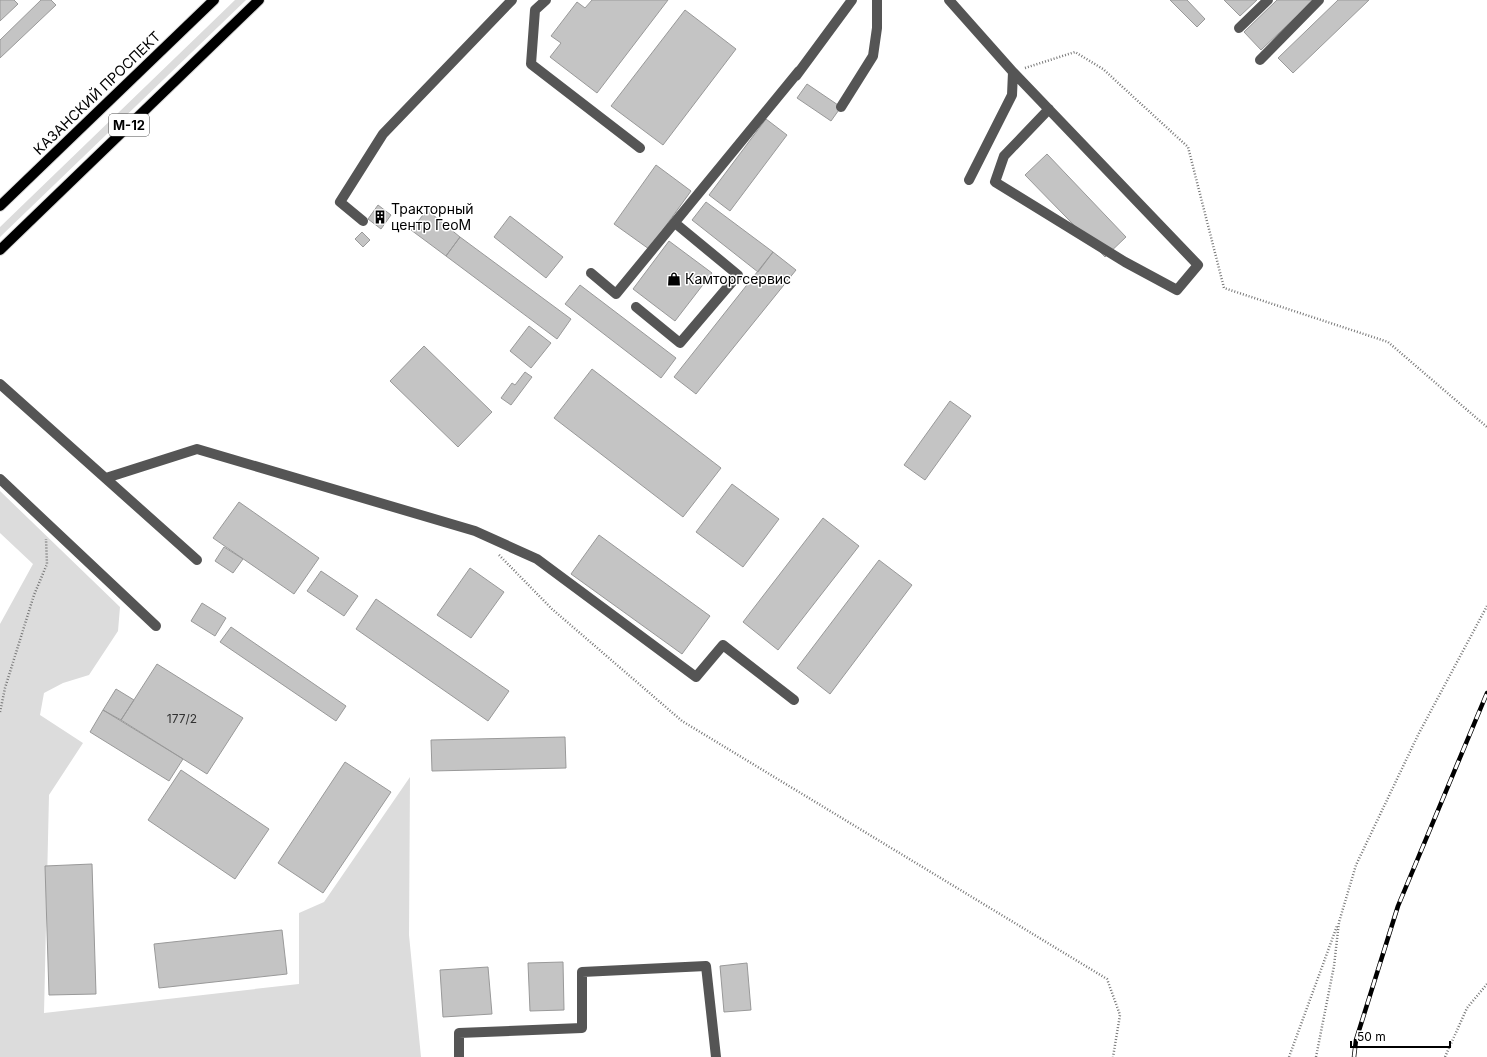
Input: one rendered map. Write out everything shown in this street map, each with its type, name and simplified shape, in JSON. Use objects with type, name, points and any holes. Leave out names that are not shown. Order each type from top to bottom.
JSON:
[{"type":"main road","name":"КАЗАНСКИЙ ПРОСПЕКТ","points":[[0,206],[214,0]]},
{"type":"main road","name":"М-12","points":[[0,250],[259,0]]},
{"type":"lane","points":[[364,221],[340,202],[383,134],[512,0]]},
{"type":"lane","points":[[546,0],[535,10],[531,64],[640,148]]},
{"type":"lane","points":[[591,273],[616,294],[797,75],[852,0]]},
{"type":"lane","points":[[841,107],[873,56],[877,28],[877,0]]},
{"type":"lane","points":[[949,0],[1013,72],[1049,109],[1198,265],[1177,290],[1125,262],[995,182],[1004,156],[1049,109]]},
{"type":"lane","points":[[1239,28],[1268,0]]},
{"type":"lane","points":[[1260,60],[1319,0]]},
{"type":"lane","points":[[969,180],[1012,95],[1013,72]]},
{"type":"lane","points":[[636,307],[680,343],[738,275],[675,223]]},
{"type":"lane","points":[[0,384],[198,560]]},
{"type":"lane","points":[[106,478],[197,449],[475,531],[537,559],[696,677],[723,644],[794,700]]},
{"type":"lane","points":[[0,479],[156,626]]},
{"type":"lane","points":[[459,1057],[459,1034],[582,1028],[582,972],[706,966],[716,1057]]},
{"type":"path","points":[[1013,72],[1075,52],[1103,69],[1188,147],[1224,288],[1388,342],[1487,426]]},
{"type":"path","points":[[0,712],[5,688],[34,595],[47,564],[46,522]]},
{"type":"path","points":[[497,553],[552,609],[682,721],[1107,979],[1120,1014],[1113,1057]]},
{"type":"path","points":[[1289,1057],[1339,922],[1356,865],[1418,736],[1487,606]]},
{"type":"path","points":[[1316,1057],[1334,966],[1339,922]]},
{"type":"path","points":[[1445,1057],[1467,1008],[1487,984]]},
{"type":"shaded area","points":[[235,0],[246,0],[0,237],[0,227]]},
{"type":"shaded area","points":[[0,491],[120,607],[118,631],[89,675],[63,683],[44,693],[40,715],[83,743],[49,795],[44,1013],[299,984],[299,913],[324,902],[410,777],[409,935],[421,1057],[0,1057],[0,624],[33,564],[0,533]]},
{"type":"building","points":[[0,0],[14,0],[18,4],[0,21]]},
{"type":"building","points":[[41,0],[51,0],[56,5],[0,58],[0,40]]},
{"type":"building","points":[[592,0],[668,0],[597,93],[550,57],[561,43],[551,36],[577,2],[585,8]]},
{"type":"building","points":[[1170,0],[1187,0],[1205,19],[1197,27]]},
{"type":"building","points":[[1224,0],[1257,0],[1240,16]]},
{"type":"building","points":[[1277,0],[1314,0],[1261,50],[1244,32]]},
{"type":"building","points":[[1338,0],[1369,0],[1293,73],[1278,58]]},
{"type":"building","points":[[685,10],[736,49],[663,145],[611,106]]},
{"type":"building","points":[[807,84],[841,107],[831,121],[797,98]]},
{"type":"building","points":[[766,119],[787,135],[730,211],[709,195]]},
{"type":"building","points":[[1047,154],[1126,237],[1105,257],[1025,175]]},
{"type":"building","points":[[656,165],[691,191],[649,249],[614,224]]},
{"type":"building","points":[[706,202],[773,252],[758,272],[692,220]]},
{"type":"building","name":"Тракторный центр ГеоМ","points":[[378,205],[391,215],[381,229],[368,219]]},
{"type":"building","points":[[427,210],[460,237],[446,256],[411,230]]},
{"type":"building","points":[[510,216],[563,257],[546,278],[494,237]]},
{"type":"building","points":[[362,232],[370,240],[363,247],[355,239]]},
{"type":"building","points":[[460,237],[571,319],[557,339],[446,256]]},
{"type":"building","points":[[669,241],[712,273],[675,321],[633,289]]},
{"type":"building","points":[[773,252],[796,270],[696,394],[674,377]]},
{"type":"building","points":[[580,285],[676,358],[661,378],[565,304]]},
{"type":"building","points":[[529,326],[551,343],[531,368],[510,351]]},
{"type":"building","points":[[424,346],[492,412],[458,447],[390,381]]},
{"type":"building","points":[[592,369],[721,468],[683,517],[554,418]]},
{"type":"building","points":[[525,372],[532,377],[511,405],[501,398],[512,383],[515,385]]},
{"type":"building","points":[[950,401],[971,416],[925,480],[904,465]]},
{"type":"building","points":[[732,484],[779,519],[743,567],[696,532]]},
{"type":"building","points":[[239,502],[319,558],[294,594],[213,538]]},
{"type":"building","points":[[823,518],[859,546],[778,650],[743,622]]},
{"type":"building","points":[[599,535],[710,616],[682,654],[571,574]]},
{"type":"building","points":[[224,547],[243,559],[233,573],[215,561]]},
{"type":"building","points":[[879,560],[912,585],[830,694],[797,668]]},
{"type":"building","points":[[470,568],[504,592],[471,638],[437,615]]},
{"type":"building","points":[[321,571],[358,596],[344,616],[307,591]]},
{"type":"building","points":[[376,599],[509,691],[488,721],[356,629]]},
{"type":"building","points":[[202,603],[226,618],[215,636],[191,621]]},
{"type":"building","points":[[231,627],[346,706],[336,721],[220,642]]},
{"type":"building","points":[[157,664],[243,718],[207,774],[121,720]]},
{"type":"building","points":[[116,689],[134,700],[121,720],[103,710]]},
{"type":"building","points":[[103,710],[183,759],[169,781],[90,732]]},
{"type":"building","points":[[565,737],[566,768],[432,771],[431,740]]},
{"type":"building","points":[[345,762],[391,792],[323,893],[278,863]]},
{"type":"building","points":[[181,770],[269,829],[235,879],[148,820]]},
{"type":"building","points":[[92,864],[96,994],[49,995],[45,866]]},
{"type":"building","points":[[282,930],[287,974],[159,988],[154,944]]},
{"type":"building","points":[[563,962],[564,1010],[530,1011],[528,963]]},
{"type":"building","points":[[747,963],[751,1010],[724,1012],[720,966]]},
{"type":"building","points":[[488,967],[492,1014],[443,1017],[440,970]]},
{"type":"railway","points":[[1354,1057],[1356,1040],[1398,906],[1487,693]]},
{"type":"place","name":"Тракторный центр ГеоМ","points":[[380,217]]},
{"type":"place","name":"Камторгсервис","points":[[674,279]]}]
